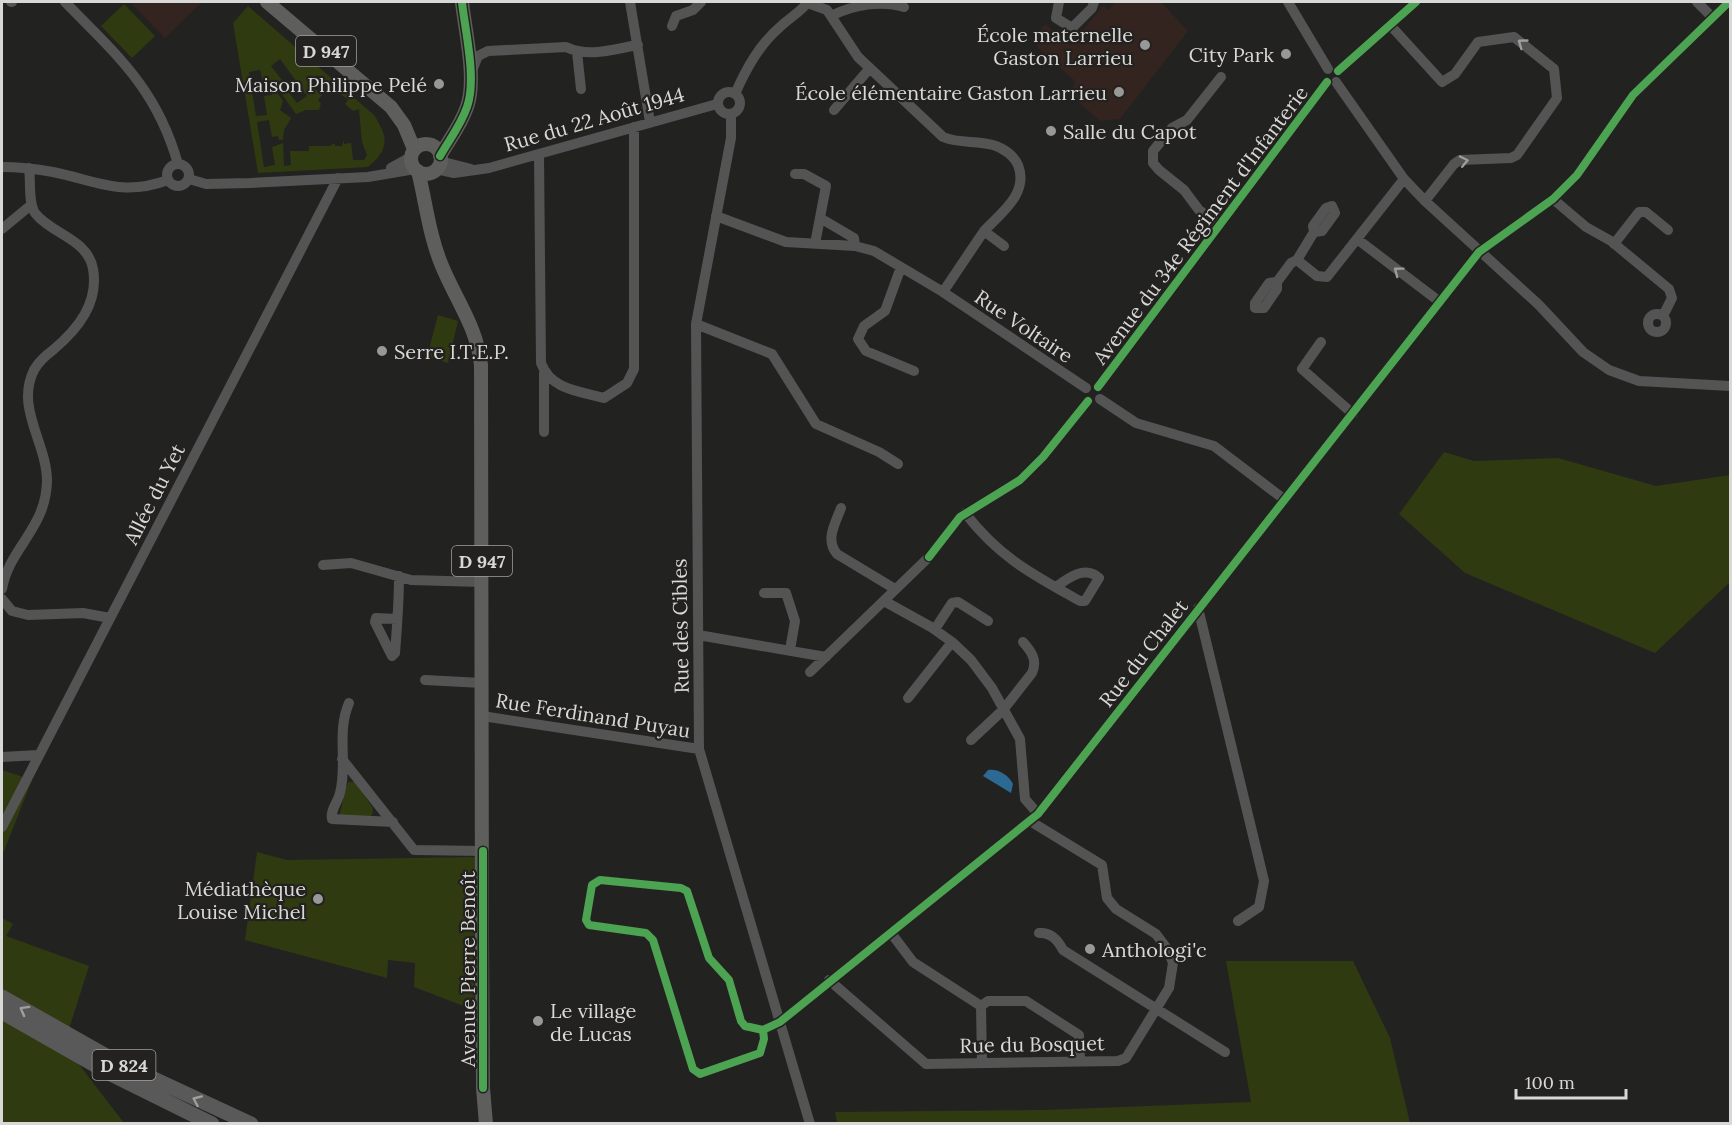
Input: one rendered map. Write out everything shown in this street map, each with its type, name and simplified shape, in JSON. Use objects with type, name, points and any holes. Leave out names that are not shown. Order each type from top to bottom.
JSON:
[{"type":"highway","name":"D 824","points":[[2,997],[216,1117]]},
{"type":"highway","name":"D 824","points":[[2,1012],[178,1108],[251,1124]]},
{"type":"highway","points":[[178,1108],[205,1124]]},
{"type":"highway","points":[[216,1117],[264,1124]]},
{"type":"main road","name":"D 947","points":[[267,2],[391,107],[426,159]]},
{"type":"main road","points":[[426,159],[458,126],[469,100],[470,76],[462,2]]},
{"type":"main road","name":"Avenue Pierre Benoît","points":[[426,159],[427,215],[442,268],[462,304],[479,343],[482,434],[483,1088],[481,1124]]},
{"type":"main road","name":"Avenue Pierre Benoît","points":[[483,1088],[486,1124]]},
{"type":"street","points":[[65,2],[139,78],[159,111],[178,164],[187,169],[189,179]]},
{"type":"street","points":[[630,2],[650,122]]},
{"type":"street","points":[[672,26],[676,16],[693,10],[701,2]]},
{"type":"street","points":[[735,94],[723,93],[717,104],[723,113],[731,115],[740,106],[735,94],[750,63],[779,27],[807,2],[825,8],[833,15],[858,57],[943,137],[956,143],[994,145],[1014,157],[1022,176],[1016,198],[984,231],[943,292]]},
{"type":"street","points":[[833,15],[856,5],[868,3],[888,2],[904,7]]},
{"type":"street","points":[[1059,2],[1056,18],[1072,28],[1092,8],[1094,2]]},
{"type":"street","points":[[1288,2],[1332,76],[1404,179],[1479,252],[1539,305],[1583,352],[1609,370],[1639,381],[1731,386]]},
{"type":"street","name":"Avenue du 34e Régiment d'Infanterie","points":[[1099,393],[1220,225],[1332,76],[1416,2]]},
{"type":"street","points":[[1697,2],[1712,17]]},
{"type":"street","name":"Rue du Chalet","points":[[763,1030],[780,1022],[829,980],[1034,818],[1479,252],[1553,199],[1577,175],[1633,94],[1729,2]]},
{"type":"street","points":[[1391,26],[1442,82],[1455,74],[1478,42],[1514,37],[1554,69],[1557,98],[1517,155],[1510,158],[1460,160],[1454,164],[1425,201]]},
{"type":"street","points":[[470,76],[478,56],[488,51],[566,47],[577,52],[598,53],[638,45]]},
{"type":"street","points":[[577,52],[581,88]]},
{"type":"street","points":[[834,110],[870,68]]},
{"type":"street","points":[[1220,225],[1199,210],[1184,190],[1159,170],[1153,163],[1153,151],[1172,128],[1187,120],[1221,77]]},
{"type":"street","name":"Rue du 22 Août 1944","points":[[426,159],[454,173],[480,169],[717,104]]},
{"type":"street","name":"Rue des Cibles","points":[[731,115],[731,138],[696,324],[699,749],[810,1124]]},
{"type":"street","points":[[539,154],[541,363],[549,379],[563,387],[604,398],[627,383],[634,369],[634,127]]},
{"type":"street","points":[[189,179],[206,184],[338,178],[377,174],[426,159]]},
{"type":"street","points":[[168,180],[168,169],[178,164]]},
{"type":"street","points":[[2,167],[29,168],[114,187],[149,187],[168,180]]},
{"type":"street","points":[[2,588],[5,573],[36,527],[45,497],[47,480],[43,457],[30,417],[28,394],[33,371],[42,358],[63,341],[85,315],[93,295],[95,281],[93,266],[75,242],[35,213],[31,205],[29,168]]},
{"type":"street","points":[[32,191],[44,171]]},
{"type":"street","points":[[795,174],[804,174],[826,186],[815,244]]},
{"type":"street","name":"Allée du Yet","points":[[2,827],[338,178]]},
{"type":"street","points":[[168,180],[177,187],[184,185],[189,179]]},
{"type":"street","points":[[1297,260],[1317,276],[1327,277],[1404,179]]},
{"type":"street","points":[[1553,199],[1586,227],[1614,244],[1669,289],[1671,298],[1663,316]]},
{"type":"street","points":[[2,229],[31,205]]},
{"type":"street","points":[[1614,244],[1639,212],[1646,212],[1668,230]]},
{"type":"street","name":"Rue Voltaire","points":[[716,216],[767,237],[815,244],[855,246],[874,251],[943,292],[1086,388]]},
{"type":"street","name":"Rue Voltaire","points":[[820,218],[854,238],[855,246]]},
{"type":"street","points":[[984,231],[1004,246]]},
{"type":"street","points":[[1276,282],[1297,260],[1314,232]]},
{"type":"street","points":[[1358,240],[1440,302]]},
{"type":"street","points":[[901,267],[885,311],[864,326],[858,339],[866,351],[914,371]]},
{"type":"street","points":[[696,324],[772,354],[816,424],[879,452],[898,464]]},
{"type":"street","points":[[1321,342],[1302,369],[1353,414]]},
{"type":"street","points":[[544,372],[544,432]]},
{"type":"street","points":[[1099,393],[1094,402],[1088,401],[1084,395],[1086,388],[1092,385],[1136,423],[1209,443],[1285,500]]},
{"type":"street","points":[[810,672],[929,557],[965,513],[1020,480],[1043,457],[1088,401]]},
{"type":"street","points":[[841,508],[830,542],[832,549],[895,589]]},
{"type":"street","points":[[965,513],[1000,552],[1056,588]]},
{"type":"street","points":[[323,565],[351,563],[411,580],[481,582]]},
{"type":"street","points":[[397,619],[399,576]]},
{"type":"street","points":[[764,593],[786,593],[795,621],[790,650]]},
{"type":"street","points":[[2,599],[12,611],[28,615],[83,614],[110,618]]},
{"type":"street","points":[[884,601],[934,629],[971,660],[1020,739],[1025,799],[1034,818]]},
{"type":"street","points":[[934,629],[952,603],[958,602],[988,621]]},
{"type":"street","points":[[1198,608],[1264,881],[1259,907],[1238,921]]},
{"type":"street","points":[[698,634],[826,657]]},
{"type":"street","points":[[908,698],[952,642]]},
{"type":"street","points":[[971,740],[1003,710],[1035,667],[1032,653],[1023,642]]},
{"type":"street","points":[[425,680],[482,683]]},
{"type":"street","points":[[349,703],[342,720],[340,792],[331,815],[332,819],[393,822]]},
{"type":"street","name":"Rue Ferdinand Puyau","points":[[482,716],[699,749]]},
{"type":"street","points":[[2,757],[38,755]]},
{"type":"street","points":[[342,759],[414,850],[483,851]]},
{"type":"street","name":"Rue du Bosquet","points":[[829,980],[926,1064],[1118,1061],[1126,1058],[1169,988],[1173,963],[1168,950],[1156,934],[1116,909],[1107,898],[1102,865],[1034,818]]},
{"type":"street","points":[[600,880],[681,888],[687,891],[709,958],[729,980],[741,1021],[746,1026],[763,1030],[764,1040],[760,1053],[700,1074],[696,1072],[693,1069],[653,940],[646,933],[589,925],[586,916],[592,885],[600,880]]},
{"type":"street","points":[[891,933],[913,962],[981,1006]]},
{"type":"street","points":[[1039,933],[1045,933],[1059,941],[1063,950],[1225,1052]]},
{"type":"street","points":[[981,1006],[988,1001],[1026,1001],[1079,1035],[1080,1061]]},
{"type":"street","points":[[981,1006],[982,1062]]},
{"type":"shaded area","points":[[130,2],[202,2],[165,38]]},
{"type":"shaded area","points":[[1115,2],[1161,2],[1188,31],[1120,119],[1100,121],[1068,93],[1075,84],[1074,80],[1037,47],[1036,36],[1045,24],[1070,46],[1103,6],[1108,10]]},
{"type":"green space","points":[[124,4],[155,36],[132,58],[101,26]]},
{"type":"green space","points":[[248,6],[374,115],[384,137],[383,149],[375,161],[368,167],[258,173],[233,23]],"holes":[[[280,59],[307,96],[297,103],[286,89],[281,93],[296,114],[306,110],[319,110],[321,103],[318,100],[322,95],[309,84],[317,75],[348,100],[345,104],[353,111],[359,109],[362,142],[367,155],[364,160],[353,160],[351,143],[344,144],[344,140],[342,146],[335,146],[335,143],[330,146],[309,146],[309,151],[290,151],[291,165],[284,166],[283,143],[272,147],[275,165],[264,167],[257,122],[269,120],[272,137],[278,136],[279,140],[283,140],[284,130],[291,118],[280,110],[283,101],[276,91],[271,91],[272,95],[264,96],[267,115],[256,116],[249,72],[260,70],[264,86],[274,88],[282,80],[271,66]]]},
{"type":"green space","points":[[438,315],[458,321],[448,363],[427,357]]},
{"type":"green space","points":[[1444,452],[1474,461],[1558,458],[1656,486],[1730,475],[1730,582],[1655,653],[1465,573],[1399,514]]},
{"type":"green space","points":[[2,770],[32,780],[2,856]]},
{"type":"green space","points":[[348,782],[355,782],[373,808],[372,815],[367,817],[339,816]]},
{"type":"green space","points":[[257,852],[287,860],[475,857],[474,1010],[414,987],[415,963],[388,960],[387,978],[245,940]]},
{"type":"green space","points":[[2,918],[13,924],[6,936],[89,966],[64,1045],[124,1123],[2,1123]]},
{"type":"green space","points":[[1226,961],[1353,961],[1390,1038],[1410,1123],[837,1123],[835,1112],[1044,1110],[1251,1102]]},
{"type":"water","points":[[988,770],[999,771],[1009,778],[1013,784],[1011,793],[983,776]]},
{"type":"cycle path","points":[[440,156],[462,120],[470,96],[471,69],[462,2]]},
{"type":"cycle path","points":[[1338,71],[1416,2]]},
{"type":"cycle path","points":[[763,1030],[745,1026],[741,1021],[729,980],[709,958],[687,891],[681,888],[600,880],[592,885],[586,920],[589,925],[646,933],[653,940],[693,1069],[700,1074],[760,1053],[764,1039],[763,1030],[780,1022],[1038,814],[1479,252],[1553,199],[1577,175],[1633,95],[1729,2]]},
{"type":"cycle path","points":[[1098,387],[1327,82]]},
{"type":"cycle path","points":[[929,557],[960,517],[1020,480],[1043,457],[1088,401]]},
{"type":"cycle path","points":[[483,851],[483,1088]]},
{"type":"place","name":"École maternelle Gaston Larrieu","points":[[1145,45]]},
{"type":"place","name":"City Park","points":[[1286,54]]},
{"type":"place","name":"Maison Philippe Pelé","points":[[439,84]]},
{"type":"place","name":"École élémentaire Gaston Larrieu","points":[[1119,92]]},
{"type":"place","name":"Salle du Capot","points":[[1051,131]]},
{"type":"place","name":"Serre I.T.E.P.","points":[[382,351]]},
{"type":"place","name":"Médiathèque Louise Michel","points":[[318,899]]},
{"type":"place","name":"Anthologi'c","points":[[1090,949]]},
{"type":"place","name":"Le village de Lucas","points":[[538,1021]]}]
